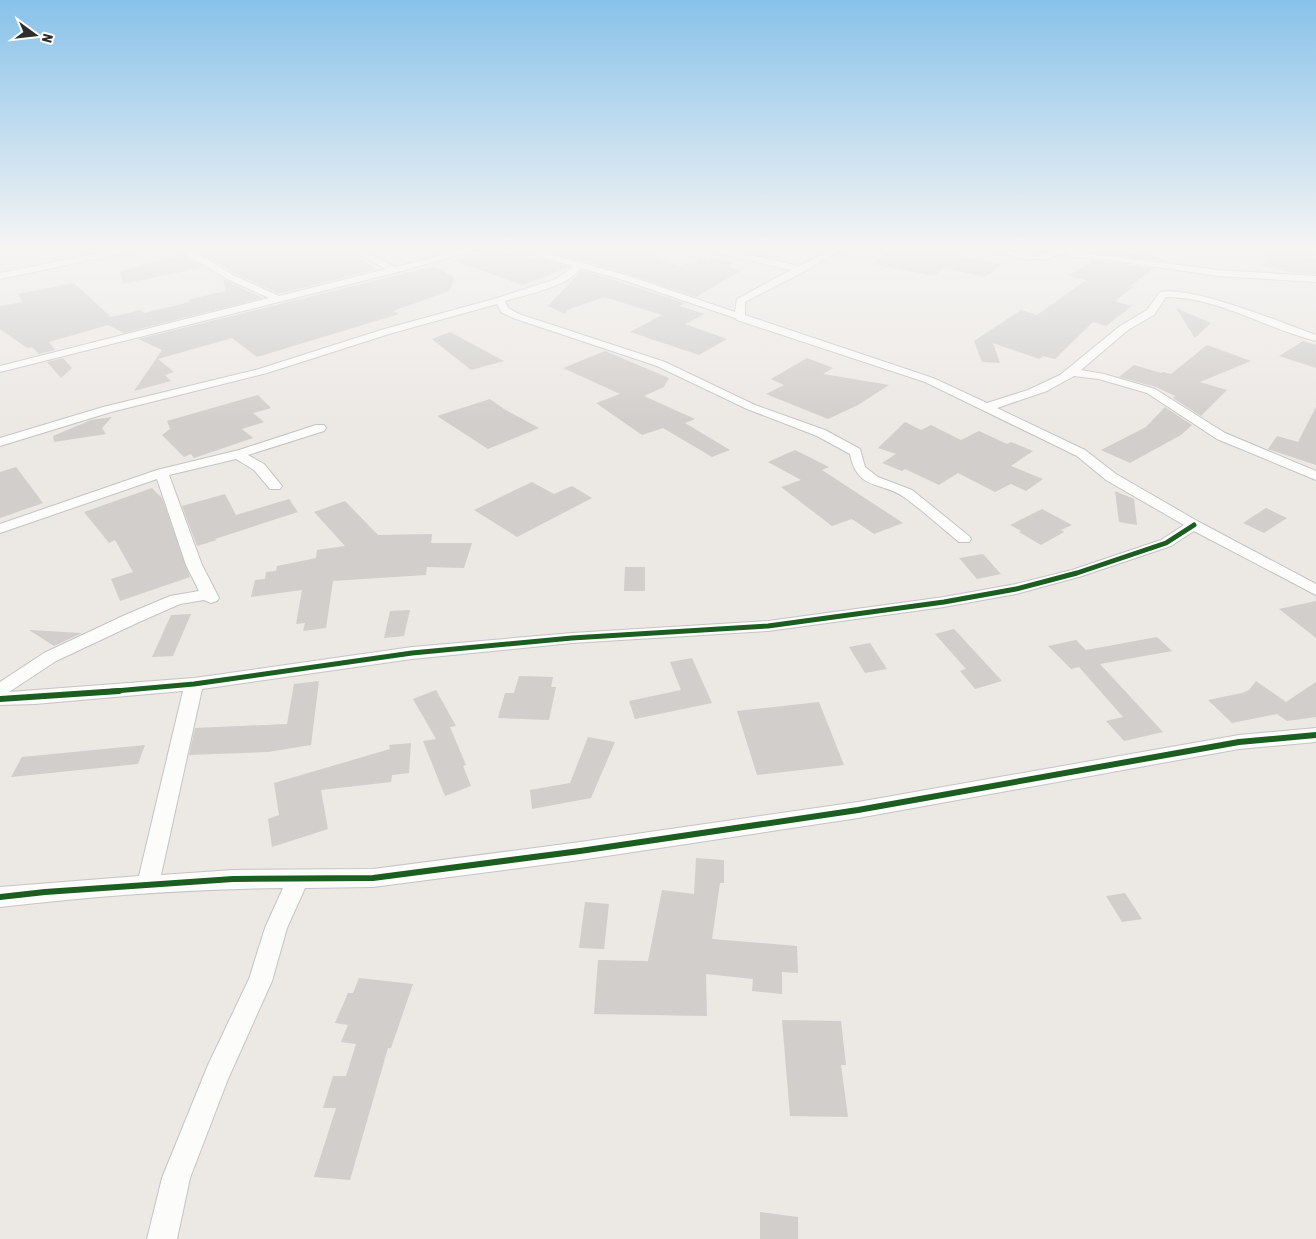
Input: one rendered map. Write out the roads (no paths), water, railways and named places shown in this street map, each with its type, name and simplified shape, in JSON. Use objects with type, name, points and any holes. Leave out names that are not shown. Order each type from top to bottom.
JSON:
[{"type":"street","points":[[0,368],[251,306]]},
{"type":"street","points":[[0,442],[116,406],[263,371],[385,332],[479,306]]},
{"type":"street","points":[[502,306],[504,310],[516,316],[662,364],[751,407],[821,433],[856,452],[859,468],[873,480],[907,493],[964,539]]},
{"type":"street","points":[[705,306],[929,380],[988,407],[1081,453],[1111,477],[1194,525],[1316,590]]},
{"type":"street","points":[[740,306],[740,318]]},
{"type":"street","points":[[988,407],[1037,391],[1072,372],[1124,328],[1144,318],[1157,306]]},
{"type":"street","points":[[1219,306],[1316,338]]},
{"type":"street","points":[[1072,372],[1100,376],[1151,391],[1172,402],[1221,436],[1316,476]]},
{"type":"street","points":[[0,529],[162,473],[236,454],[320,428]]},
{"type":"street","points":[[236,454],[259,467],[275,486]]},
{"type":"street","points":[[0,690],[50,657],[131,619],[176,600],[210,596],[194,565],[162,473]]},
{"type":"street","points":[[0,699],[35,698],[194,684],[412,653],[582,638],[768,626],[944,602],[1016,589],[1077,573],[1166,543],[1194,525]]},
{"type":"street","points":[[148,885],[194,684]]},
{"type":"street","points":[[0,897],[233,879],[373,878],[580,851],[858,810],[1239,742],[1316,735]]},
{"type":"street","points":[[162,1239],[176,1178],[217,1074],[260,981],[276,928],[298,879]]}]
